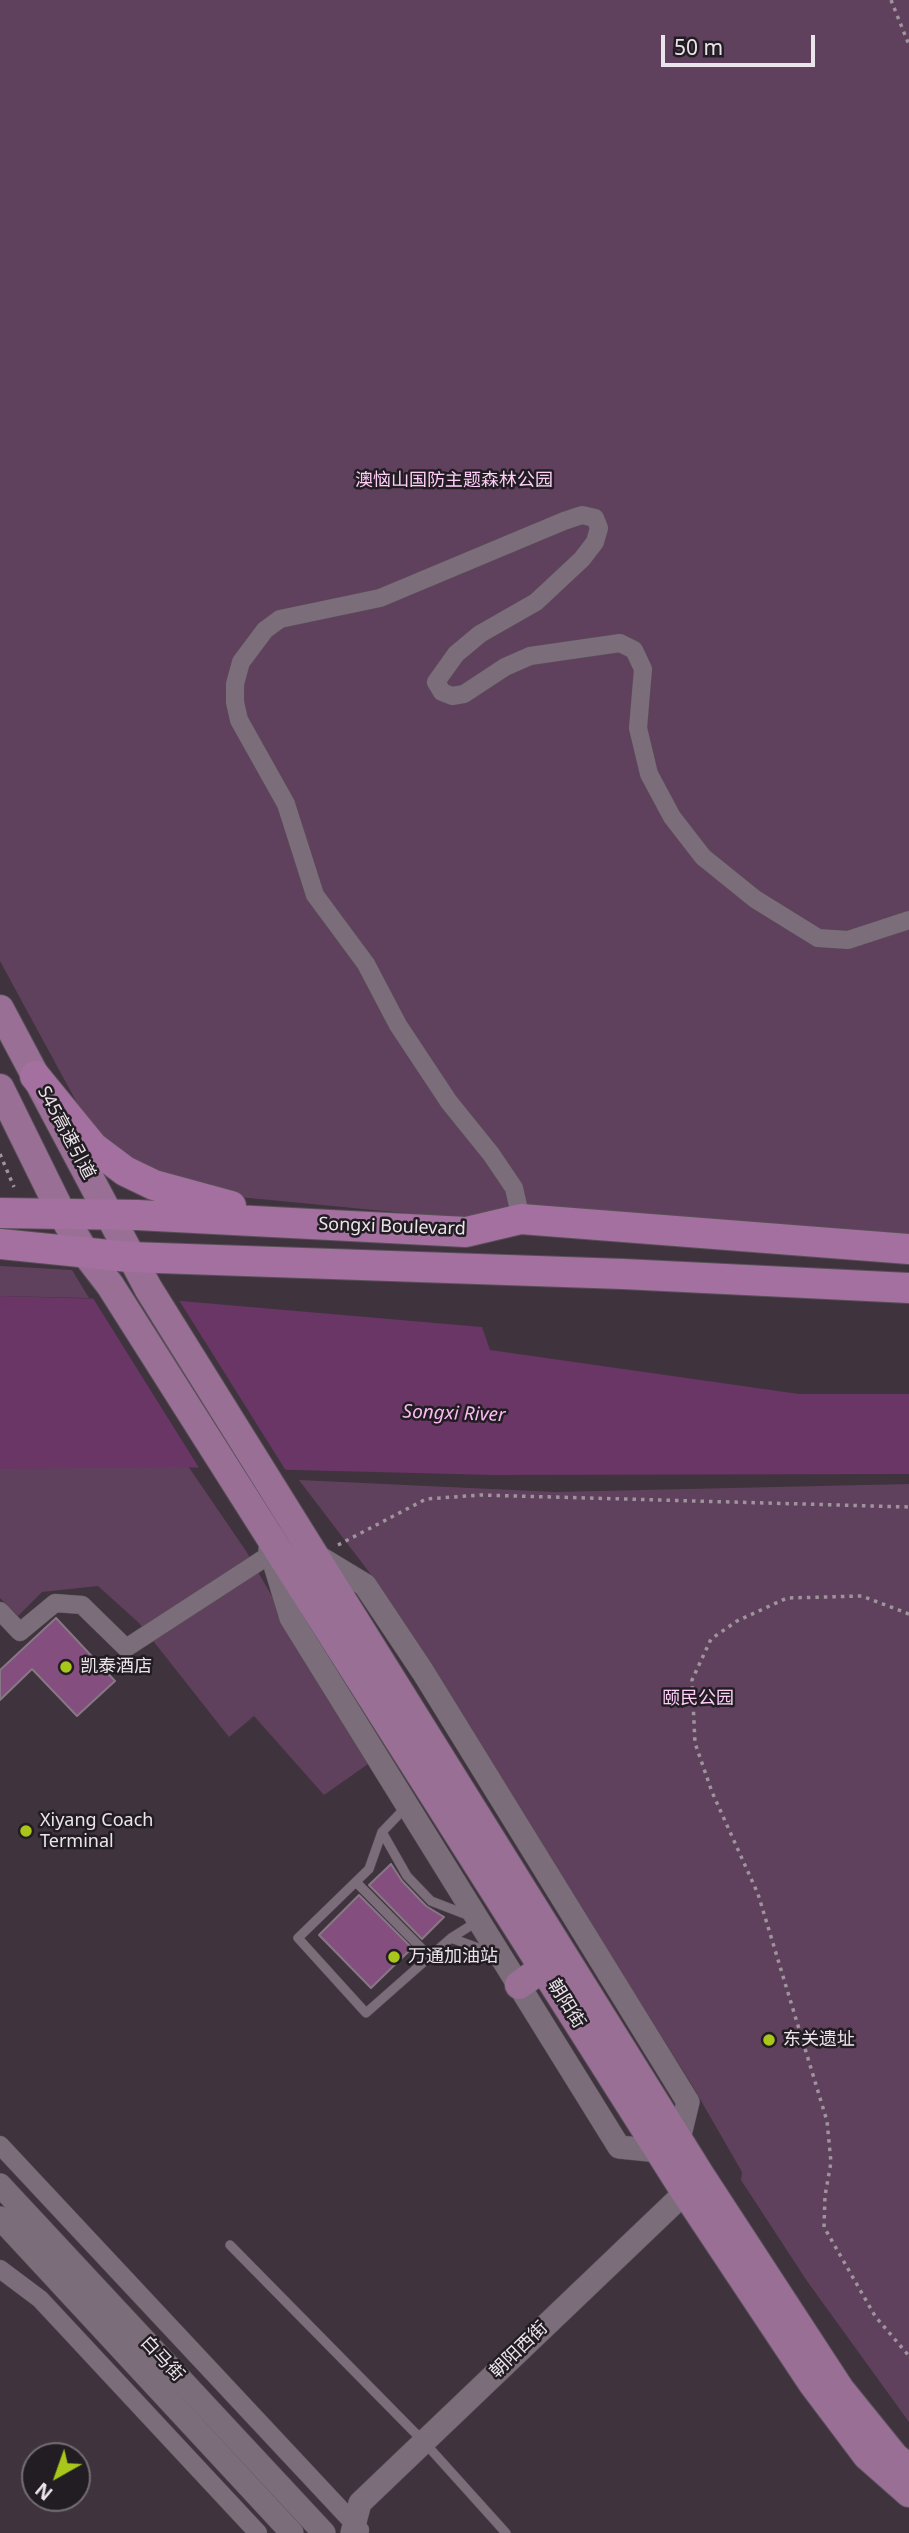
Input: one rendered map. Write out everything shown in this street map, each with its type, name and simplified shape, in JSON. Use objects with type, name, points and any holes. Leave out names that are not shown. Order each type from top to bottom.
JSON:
[{"type":"highway","points":[[36,1076],[93,1147],[125,1171],[153,1185],[296,1223]]},
{"type":"highway","name":"Songxi Boulevard","points":[[4,1200],[63,1216],[108,1214],[466,1232],[521,1219],[909,1250]]},
{"type":"highway","points":[[0,1244],[129,1257],[623,1274],[909,1288]]},
{"type":"main road","name":"S45高速引道","points":[[0,1009],[129,1257],[148,1288]]},
{"type":"main road","points":[[0,1088],[63,1216],[86,1254]]},
{"type":"main road","name":"朝阳街","points":[[86,1254],[110,1285],[271,1544],[543,1968],[669,2145]]},
{"type":"main road","name":"朝阳街","points":[[148,1288],[317,1556],[430,1789],[669,2145],[812,2383],[867,2456],[909,2493]]},
{"type":"main road","points":[[519,1985],[543,1968]]},
{"type":"main road","name":"朝阳街","points":[[693,2184],[840,2389],[895,2457],[909,2468]]},
{"type":"street","points":[[521,1219],[514,1188],[491,1154],[449,1102],[398,1026],[366,964],[314,895],[286,804],[239,720],[235,702],[234,684],[242,662],[265,630],[280,619],[380,598],[564,521],[582,515],[594,518],[599,528],[595,542],[582,559],[536,602],[480,634],[456,654],[436,682],[442,692],[452,696],[464,694],[505,667],[530,656],[620,643],[634,650],[643,669],[638,728],[649,774],[672,817],[702,857],[755,899],[818,937],[848,940],[909,920]]},
{"type":"street","points":[[0,1611],[20,1632],[55,1603],[82,1605],[126,1648],[271,1544]]},
{"type":"street","points":[[317,1556],[365,1585],[423,1672],[688,2102],[669,2145],[619,2147],[479,1920],[430,1789]]},
{"type":"street","points":[[0,2145],[356,2530]]},
{"type":"street","name":"朝阳西街","points":[[356,2530],[360,2503],[693,2184]]},
{"type":"street","name":"白马街","points":[[0,2185],[324,2533]]},
{"type":"street","name":"白马街","points":[[0,2218],[292,2533]]},
{"type":"street","points":[[0,2269],[40,2300],[258,2533]]},
{"type":"lane","points":[[430,1789],[382,1832],[369,1869],[298,1938],[366,2013],[451,1938],[479,1920]]},
{"type":"lane","points":[[382,1832],[408,1876],[431,1901],[479,1920]]},
{"type":"lane","points":[[356,1882],[430,1957]]},
{"type":"lane","points":[[451,1938],[502,1956]]},
{"type":"lane","points":[[230,2245],[424,2442],[506,2533]]},
{"type":"path","points":[[891,0],[909,45]]},
{"type":"path","points":[[0,1154],[17,1187],[4,1200]]},
{"type":"path","points":[[317,1556],[426,1499],[481,1495],[909,1507]]},
{"type":"path","points":[[909,1614],[862,1597],[787,1598],[737,1621],[711,1639],[692,1680],[695,1743],[712,1792],[758,1894],[827,2121],[831,2162],[824,2227],[875,2316],[909,2356]]},
{"type":"green space","name":"澳恼山国防主题森林公园","points":[[0,0],[909,0],[909,1246],[592,1231],[218,1195],[146,1173],[89,1125],[0,961]]},
{"type":"green space","points":[[0,1266],[72,1270],[89,1298],[0,1296]]},
{"type":"green space","points":[[0,1448],[177,1450],[246,1551],[368,1764],[324,1795],[254,1716],[229,1737],[139,1623],[98,1586],[42,1592],[18,1616],[0,1598]]},
{"type":"green space","name":"颐民公园","points":[[299,1480],[555,1492],[909,1484],[909,2422],[807,2281],[741,2180],[742,2172],[692,2085],[369,1572]]},
{"type":"water","name":"Songxi River","points":[[0,1296],[181,1301],[482,1327],[490,1350],[799,1394],[909,1394],[909,1474],[493,1475],[175,1467],[0,1469]]},
{"type":"pier","points":[[91,1295],[177,1297],[288,1474],[201,1471]]},
{"type":"building","name":"凯泰酒店","points":[[56,1618],[115,1681],[77,1716],[32,1669],[0,1700],[0,1670]]},
{"type":"building","points":[[391,1864],[402,1881],[426,1906],[444,1917],[422,1939],[369,1885]]},
{"type":"building","points":[[359,1895],[412,1948],[371,1988],[319,1935]]},
{"type":"place","name":"凯泰酒店","points":[[66,1667]]},
{"type":"place","name":"Xiyang Coach Terminal","points":[[26,1831]]},
{"type":"place","name":"万通加油站","points":[[394,1957]]},
{"type":"place","name":"东关遗址","points":[[769,2040]]}]
